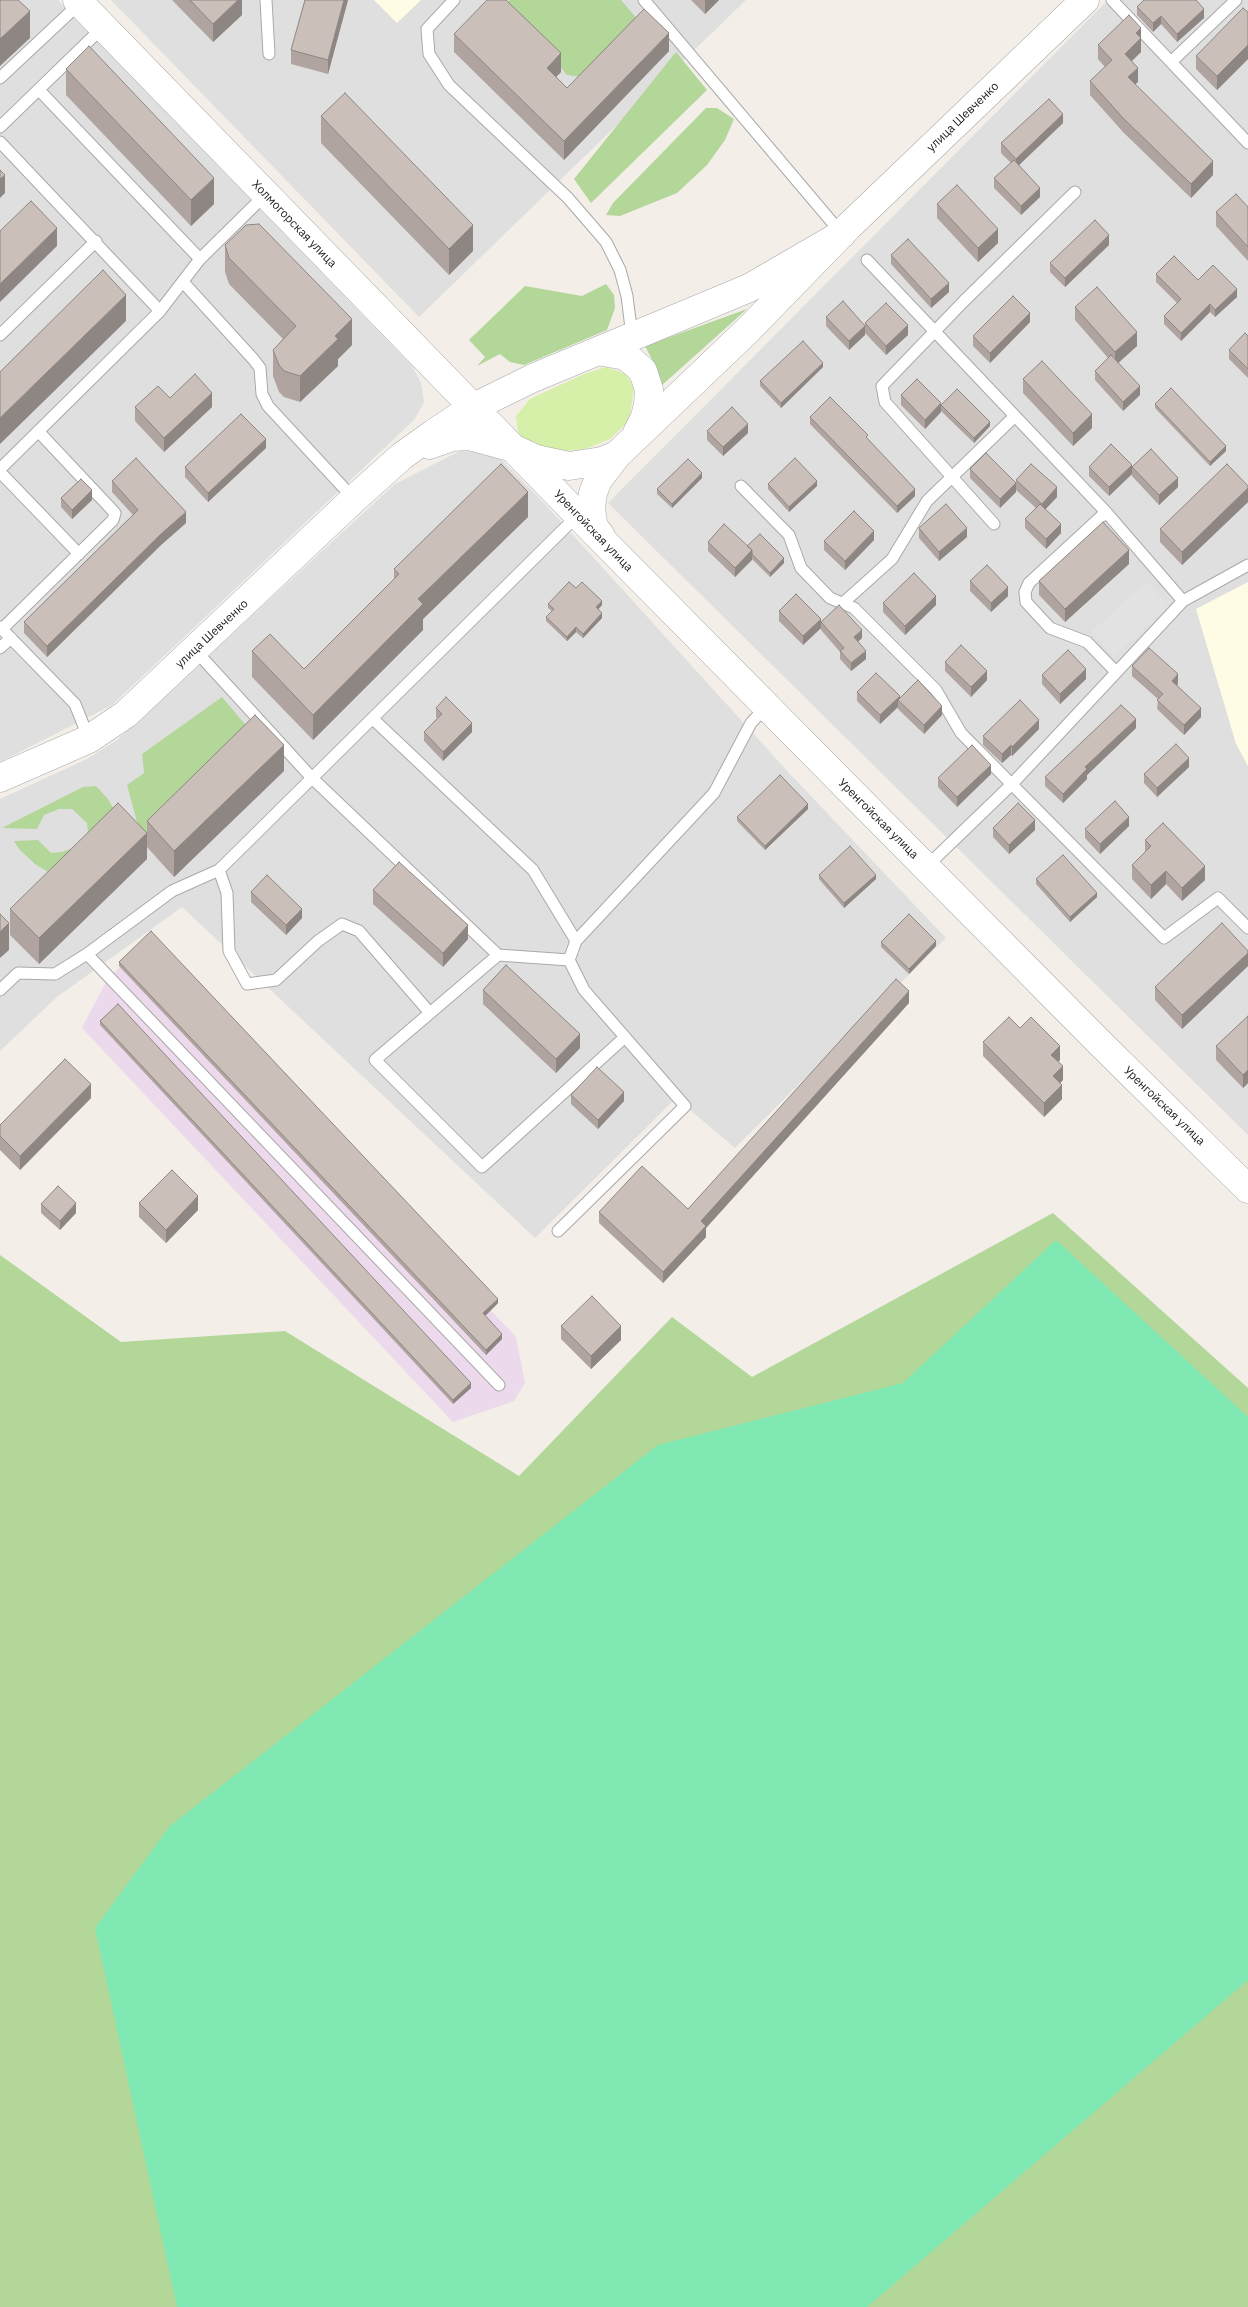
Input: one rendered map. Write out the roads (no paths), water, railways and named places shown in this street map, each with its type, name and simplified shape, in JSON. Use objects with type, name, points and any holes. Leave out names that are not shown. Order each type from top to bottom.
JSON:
[{"type":"street","name":"улица Шевченко","points":[[842,234],[1085,0]]},
{"type":"street","name":"Холмогорская улица","points":[[79,1],[510,447]]},
{"type":"street","points":[[402,456],[472,408],[598,350],[749,288],[777,274],[842,234]]},
{"type":"street","points":[[402,456],[452,437],[486,439],[536,459],[569,466],[602,461],[622,450],[748,330],[842,234]]},
{"type":"street","points":[[598,350],[626,356],[643,370],[649,390],[646,416],[640,430],[598,480],[590,507],[594,527],[609,547]]},
{"type":"street","points":[[510,447],[502,434],[500,426],[503,409],[513,395],[534,378]]},
{"type":"street","name":"Уренгойская улица","points":[[510,447],[1100,1043],[1248,1189]]},
{"type":"street","name":"улица Шевченко","points":[[0,778],[89,739],[126,714],[402,456]]},
{"type":"lane","points":[[266,0],[269,54]]},
{"type":"lane","points":[[454,0],[426,29],[429,54],[449,85],[568,198],[606,242],[620,270],[627,296],[632,336]]},
{"type":"lane","points":[[644,0],[842,234]]},
{"type":"lane","points":[[1112,0],[1248,143]]},
{"type":"lane","points":[[1171,62],[1236,0]]},
{"type":"lane","points":[[0,78],[79,1]]},
{"type":"lane","points":[[0,127],[104,27]]},
{"type":"lane","points":[[39,90],[200,259]]},
{"type":"lane","points":[[0,142],[96,241],[160,312]]},
{"type":"lane","points":[[994,524],[886,402],[882,386],[1075,192]]},
{"type":"lane","points":[[79,554],[0,470],[160,312],[200,259],[265,195]]},
{"type":"lane","points":[[0,335],[96,241]]},
{"type":"lane","points":[[867,260],[1106,512],[1183,601]]},
{"type":"lane","points":[[183,282],[260,368],[262,394],[268,406],[354,499]]},
{"type":"lane","points":[[843,603],[892,558],[927,501],[1015,416]]},
{"type":"lane","points":[[38,431],[115,513],[113,520],[1,628],[75,704],[89,739]]},
{"type":"lane","points":[[740,486],[789,535],[802,568],[830,598],[854,608],[936,690],[961,733],[1164,938],[1218,898],[1248,928]]},
{"type":"lane","points":[[1106,512],[1029,583],[1025,592],[1026,602],[1050,628],[1088,642],[1116,672]]},
{"type":"lane","points":[[0,990],[18,973],[55,974],[87,954],[172,892],[219,870],[578,514]]},
{"type":"lane","points":[[926,867],[1011,784],[1183,601],[1248,565]]},
{"type":"lane","points":[[0,648],[11,638]]},
{"type":"lane","points":[[195,650],[312,778],[498,955],[569,960]]},
{"type":"lane","points":[[558,1231],[685,1106],[584,990],[569,960],[576,941],[714,793],[751,723],[766,707]]},
{"type":"lane","points":[[373,719],[533,870],[576,941]]},
{"type":"lane","points":[[219,870],[227,894],[230,951],[247,984],[276,980],[318,941],[342,924],[359,931],[430,1014]]},
{"type":"lane","points":[[87,954],[499,1385]]},
{"type":"lane","points":[[498,955],[375,1060],[482,1167],[625,1037]]}]
